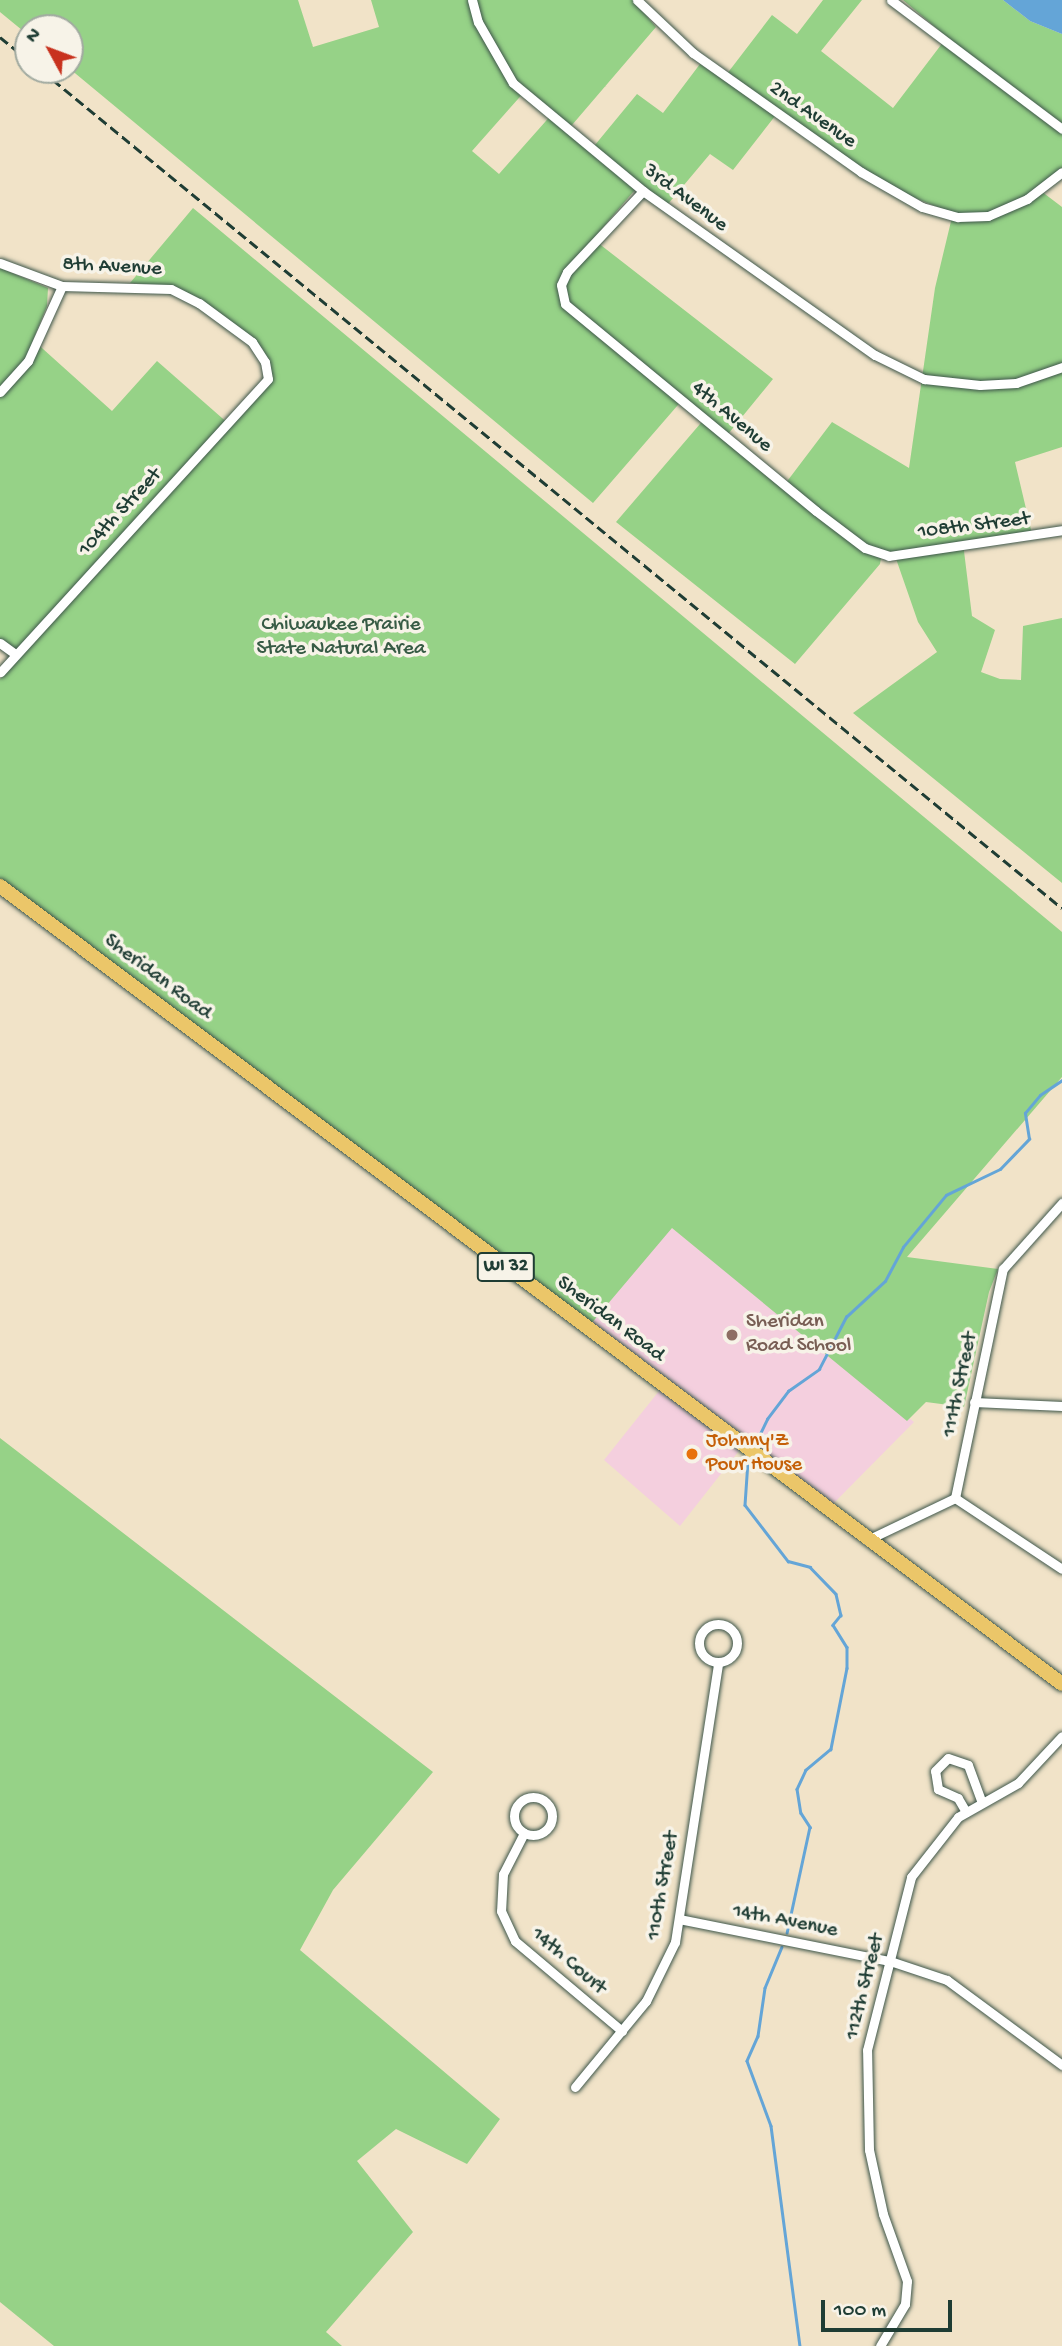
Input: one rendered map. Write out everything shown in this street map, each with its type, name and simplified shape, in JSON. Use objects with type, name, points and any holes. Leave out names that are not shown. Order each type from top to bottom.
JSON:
[{"type":"main road","name":"Sheridan Road","points":[[0,886],[1062,1684]]},
{"type":"street","name":"3rd Avenue","points":[[472,0],[478,22],[513,83],[643,191],[810,312],[886,362],[924,379],[980,386],[1016,383],[1062,367]]},
{"type":"street","name":"2nd Avenue","points":[[637,0],[693,53],[890,191],[935,212],[988,216],[1027,199],[1062,172]]},
{"type":"street","points":[[891,0],[1062,129]]},
{"type":"street","name":"4th Avenue","points":[[643,191],[567,272],[561,292],[578,318],[816,511],[865,548],[889,556]]},
{"type":"street","name":"8th Avenue","points":[[0,263],[62,286],[171,289],[199,303],[252,342],[265,362],[268,379]]},
{"type":"street","points":[[0,392],[28,361],[62,286]]},
{"type":"street","name":"104th Street","points":[[0,672],[268,379]]},
{"type":"street","name":"108th Street","points":[[889,556],[1062,530]]},
{"type":"street","points":[[0,643],[15,654]]},
{"type":"street","name":"111th Street","points":[[956,1498],[1003,1269],[1062,1203]]},
{"type":"street","points":[[974,1402],[1062,1406]]},
{"type":"street","points":[[867,1540],[956,1498],[1062,1569]]},
{"type":"street","name":"110th Street","points":[[718,1623],[734,1632],[738,1643],[729,1659],[718,1663],[705,1658],[699,1646],[701,1633],[718,1623]]},
{"type":"street","name":"110th Street","points":[[575,2087],[646,2001],[676,1942],[718,1663]]},
{"type":"street","name":"112th Street","points":[[880,2346],[905,2304],[907,2281],[883,2214],[869,2150],[867,2050],[911,1877],[966,1812],[1018,1783],[1062,1736]]},
{"type":"street","points":[[966,1812],[958,1798],[938,1789],[935,1771],[948,1758],[968,1765],[982,1803]]},
{"type":"street","points":[[528,1797],[541,1799],[550,1808],[549,1825],[541,1833],[524,1833],[515,1823],[515,1810],[528,1797]]},
{"type":"street","name":"14th Court","points":[[524,1833],[503,1874],[501,1911],[515,1941],[622,2031]]},
{"type":"street","name":"14th Avenue","points":[[679,1919],[890,1961],[947,1980],[1062,2065]]},
{"type":"shaded area","points":[[672,1228],[914,1422],[827,1510],[742,1447],[680,1526],[604,1460],[663,1386],[568,1315]]},
{"type":"green space","points":[[0,0],[298,0],[313,47],[379,27],[371,0],[633,0],[656,27],[566,132],[590,151],[637,94],[663,113],[700,64],[723,79],[772,15],[797,34],[823,0],[862,0],[821,51],[893,108],[947,37],[903,0],[1003,0],[1030,21],[1062,34],[1062,168],[1037,188],[1062,207],[1062,447],[1015,462],[1032,534],[963,543],[972,616],[995,630],[981,672],[1000,679],[1021,680],[1023,626],[1062,618],[1062,883],[853,713],[937,652],[918,622],[894,553],[882,552],[880,564],[795,664],[616,522],[706,417],[684,398],[593,503],[84,81],[84,14],[14,14],[14,24],[0,12]],"holes":[[[526,90],[553,113],[499,174],[472,151]],[[779,111],[897,191],[953,213],[935,288],[909,468],[832,422],[782,488],[724,439],[773,379],[593,239],[640,184],[668,204],[710,154],[733,170]]]},
{"type":"green space","name":"Chiwaukee Prairie State Natural Area","points":[[193,208],[1062,932],[1062,1077],[907,1257],[998,1269],[989,1292],[964,1407],[926,1402],[907,1421],[672,1228],[590,1325],[0,879],[0,679],[22,654],[0,639],[0,268],[48,288],[47,306],[33,340],[112,411],[157,361],[230,425],[269,378],[263,349],[171,286],[130,283]]},
{"type":"green space","points":[[0,1438],[433,1772],[333,1890],[300,1950],[500,2119],[467,2164],[396,2129],[357,2161],[413,2232],[326,2332],[342,2346],[54,2346],[0,2302]]},
{"type":"water","points":[[1003,0],[1062,0],[1062,34],[1030,21]]},
{"type":"waterway","points":[[754,1446],[767,1419],[788,1391],[819,1369],[846,1317],[885,1281],[903,1247],[946,1195],[1000,1169],[1029,1139],[1025,1113],[1040,1095],[1062,1080]]},
{"type":"waterway","points":[[748,1461],[745,1505],[788,1561],[810,1567],[836,1594],[841,1615],[833,1625],[847,1647],[847,1668],[831,1749],[806,1770],[797,1789],[801,1813],[810,1827],[787,1933]]},
{"type":"waterway","points":[[782,1947],[765,1988],[758,2036],[747,2061],[771,2126],[800,2346]]},
{"type":"railway","points":[[0,37],[14,48]]},
{"type":"railway","points":[[58,84],[1062,908]]},
{"type":"place","name":"Sheridan Road School","points":[[732,1335]]},
{"type":"place","name":"Johnny'Z Pour House","points":[[692,1454]]}]
